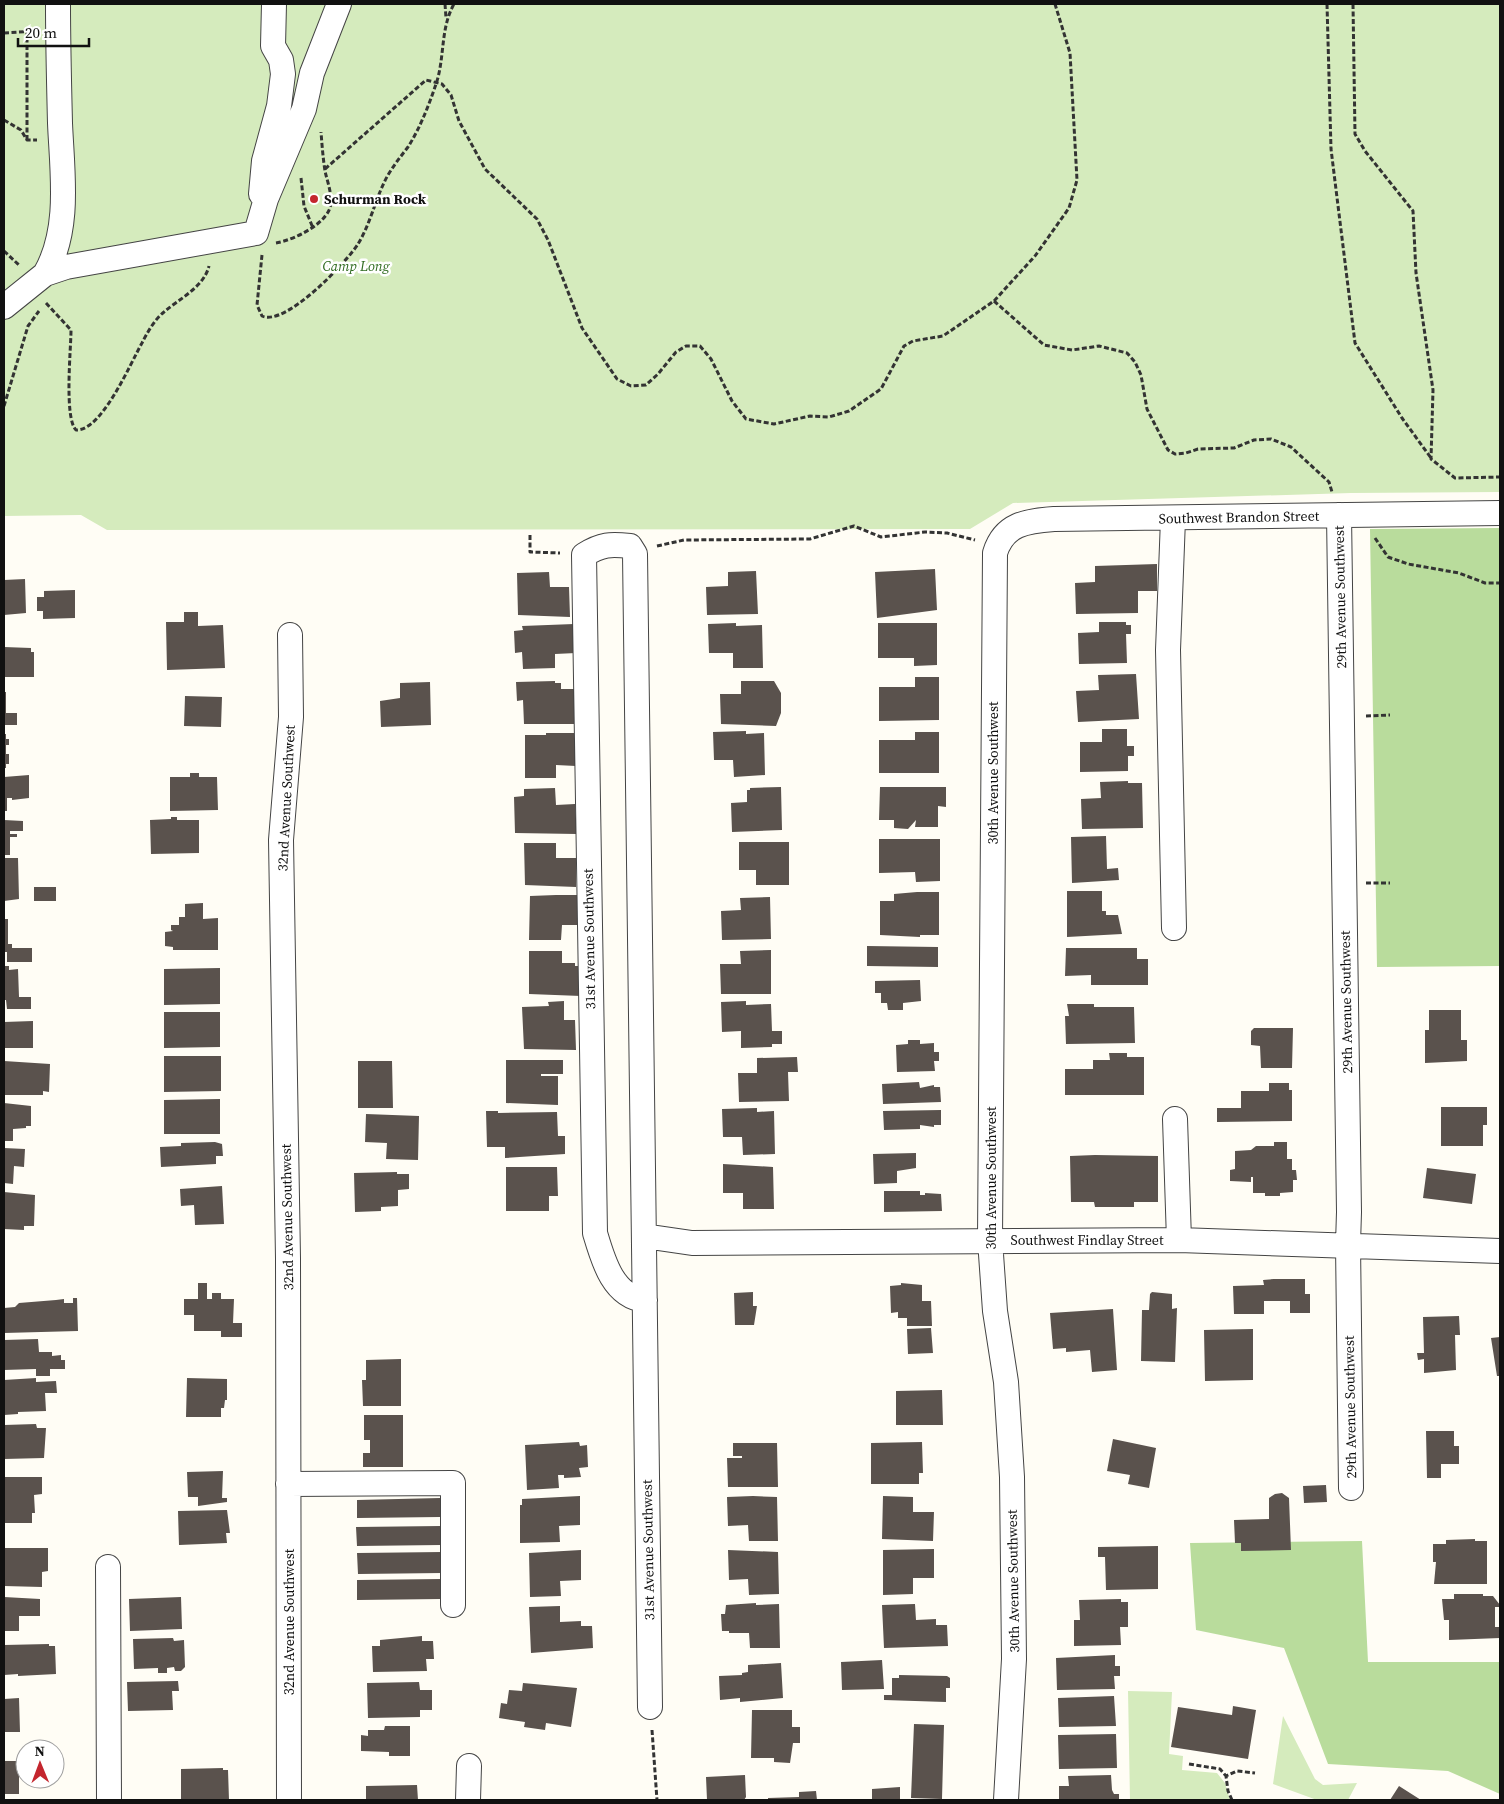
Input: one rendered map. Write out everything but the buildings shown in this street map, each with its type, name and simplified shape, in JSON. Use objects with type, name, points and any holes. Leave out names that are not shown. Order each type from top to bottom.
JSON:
[{"type":"street","points":[[4,307],[45,274],[54,259],[60,232],[62,202],[58,4]]},
{"type":"street","points":[[256,233],[264,161],[279,106],[283,74],[281,60],[273,46],[274,4]]},
{"type":"street","points":[[256,233],[266,200],[304,109],[312,73],[339,4]]},
{"type":"street","points":[[45,274],[66,267],[256,233]]},
{"type":"street","name":"Southwest Brandon Street","points":[[985,547],[1015,526],[1033,521],[1173,518],[1336,505],[1500,513]]},
{"type":"street","name":"29th Avenue Southwest","points":[[1336,505],[1349,1212],[1351,1488]]},
{"type":"street","points":[[1173,518],[1168,650],[1174,928]]},
{"type":"street","points":[[584,555],[598,546],[611,544],[630,546],[635,554]]},
{"type":"street","name":"30th Avenue Southwest","points":[[985,547],[990,1240],[995,1311],[1006,1382],[1012,1477],[1014,1659],[1006,1800]]},
{"type":"street","name":"31st Avenue Southwest","points":[[635,554],[650,1707]]},
{"type":"street","name":"31st Avenue Southwest","points":[[584,555],[594,1233],[603,1260],[618,1287],[632,1299],[645,1300]]},
{"type":"street","name":"32nd Avenue Southwest","points":[[290,635],[291,717],[281,840],[288,1247],[290,1800]]},
{"type":"street","points":[[1175,1119],[1179,1240]]},
{"type":"street","name":"Southwest Findlay Street","points":[[644,1236],[692,1243],[1179,1240],[1500,1250]]},
{"type":"street","points":[[288,1484],[453,1483],[453,1605]]},
{"type":"street","points":[[108,1567],[109,1800]]},
{"type":"street","points":[[468,1800],[469,1766]]},
{"type":"path","points":[[256,233],[262,248],[257,305],[262,316],[267,319],[273,318],[299,303],[329,279],[358,244],[388,175],[408,146],[436,84],[440,70],[446,19],[445,4]]},
{"type":"path","points":[[446,19],[454,4]]},
{"type":"path","points":[[324,169],[426,80],[442,84],[451,95],[459,122],[485,169],[537,219],[548,240],[582,328],[607,366],[624,384],[646,385],[676,352],[694,345],[700,346],[711,359],[732,401],[746,420],[774,424],[810,416],[829,417],[849,411],[881,389],[904,346],[913,341],[943,336],[994,301],[1035,256],[1069,208],[1077,180],[1070,53],[1055,4]]},
{"type":"path","points":[[1327,4],[1331,149],[1355,343],[1402,418],[1431,459],[1455,478],[1500,477]]},
{"type":"path","points":[[1353,4],[1355,134],[1365,151],[1413,211],[1416,273],[1433,390],[1431,459]]},
{"type":"path","points":[[4,33],[58,30]]},
{"type":"path","points":[[26,140],[27,32]]},
{"type":"path","points":[[4,120],[21,130],[26,140]]},
{"type":"path","points":[[256,233],[274,244],[292,240],[313,228],[329,209],[332,202],[324,169],[320,123]]},
{"type":"path","points":[[26,140],[61,141]]},
{"type":"path","points":[[4,406],[28,326],[46,302],[71,330],[69,368],[70,419],[76,430],[86,429],[107,407],[144,339],[162,313],[187,294],[204,276],[208,270],[215,241]]},
{"type":"path","points":[[994,301],[1044,346],[1072,350],[1100,346],[1127,353],[1135,362],[1141,375],[1147,408],[1168,450],[1175,454],[1204,449],[1234,448],[1254,440],[1271,439],[1291,446],[1329,482],[1336,505]]},
{"type":"path","points":[[635,554],[666,542],[810,539],[854,526],[881,537],[925,532],[947,533],[985,547]]},
{"type":"path","points":[[530,535],[530,552],[584,555]]},
{"type":"path","points":[[1374,536],[1388,557],[1408,564],[1460,573],[1485,583],[1500,583]]},
{"type":"path","points":[[650,1707],[657,1800]]},
{"type":"path","points":[[1189,1764],[1220,1769],[1226,1776],[1228,1791],[1232,1800]]},
{"type":"path","points":[[1226,1776],[1237,1771],[1255,1773]]},
{"type":"green space","name":"Camp Long","points":[[4,4],[1500,4],[1500,492],[1351,493],[1013,503],[970,529],[107,530],[81,515],[4,516]]},
{"type":"green space","points":[[1500,528],[1500,966],[1377,967],[1370,529]]},
{"type":"green space","points":[[1362,1541],[1368,1662],[1500,1662],[1500,1794],[1448,1771],[1328,1764],[1284,1648],[1196,1630],[1190,1543]]},
{"type":"green space","points":[[1128,1691],[1172,1692],[1169,1754],[1183,1756],[1182,1770],[1217,1773],[1225,1783],[1230,1800],[1130,1800]]},
{"type":"green space","points":[[1283,1716],[1315,1779],[1323,1785],[1357,1783],[1348,1800],[1317,1800],[1273,1784]]},
{"type":"place","name":"Schurman Rock","points":[[314,199]]}]
